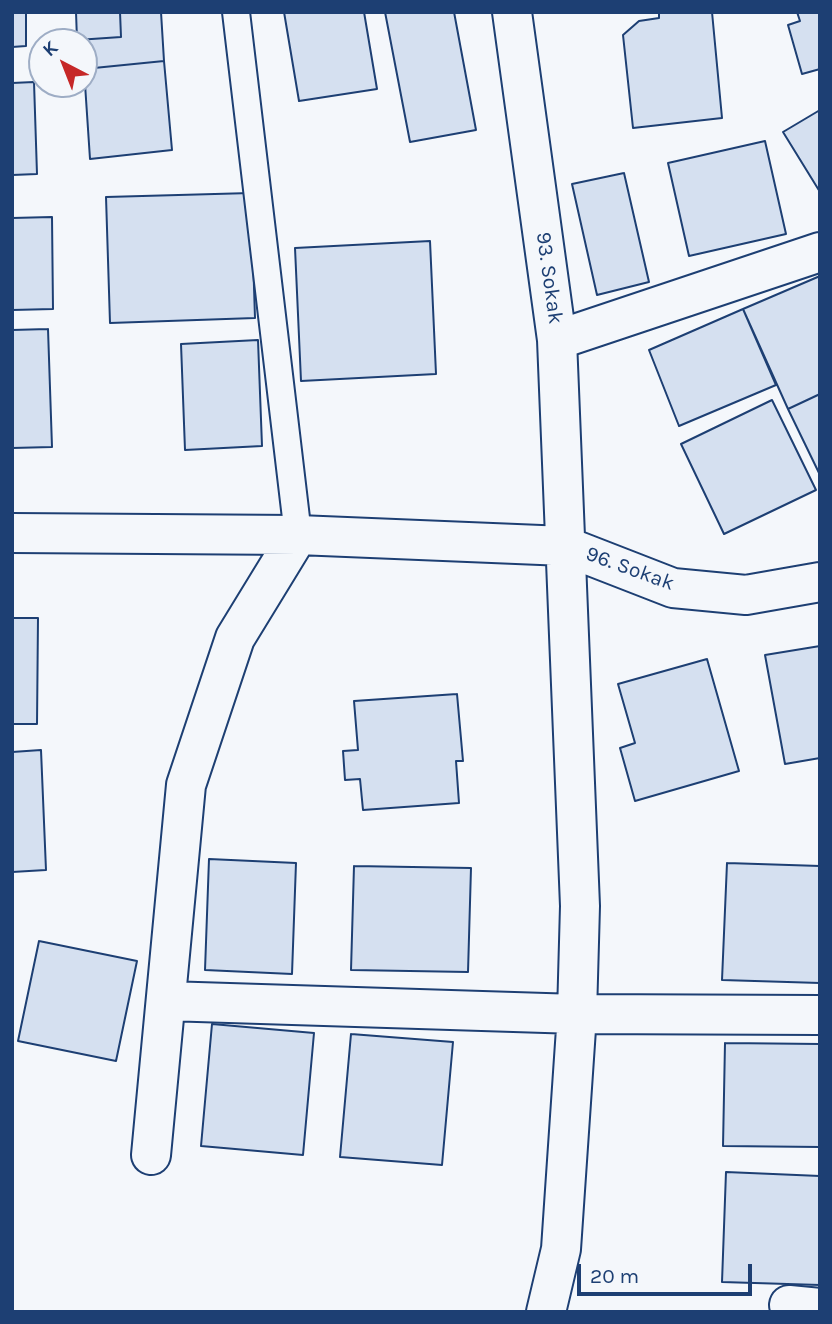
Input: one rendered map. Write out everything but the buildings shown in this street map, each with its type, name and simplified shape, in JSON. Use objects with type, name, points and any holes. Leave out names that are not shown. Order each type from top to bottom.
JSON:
[{"type":"street","name":"93. Sokak","points":[[512,12],[557,340],[580,906],[577,1014],[561,1249],[546,1312]]},
{"type":"street","points":[[557,340],[820,252]]},
{"type":"street","name":"96. Sokak","points":[[12,533],[298,535],[565,546],[673,588],[746,595],[820,582]]},
{"type":"street","points":[[151,1154],[186,785],[234,638],[298,535]]},
{"type":"street","points":[[166,1000],[577,1014],[820,1015]]},
{"type":"lane","points":[[236,12],[298,535]]}]
